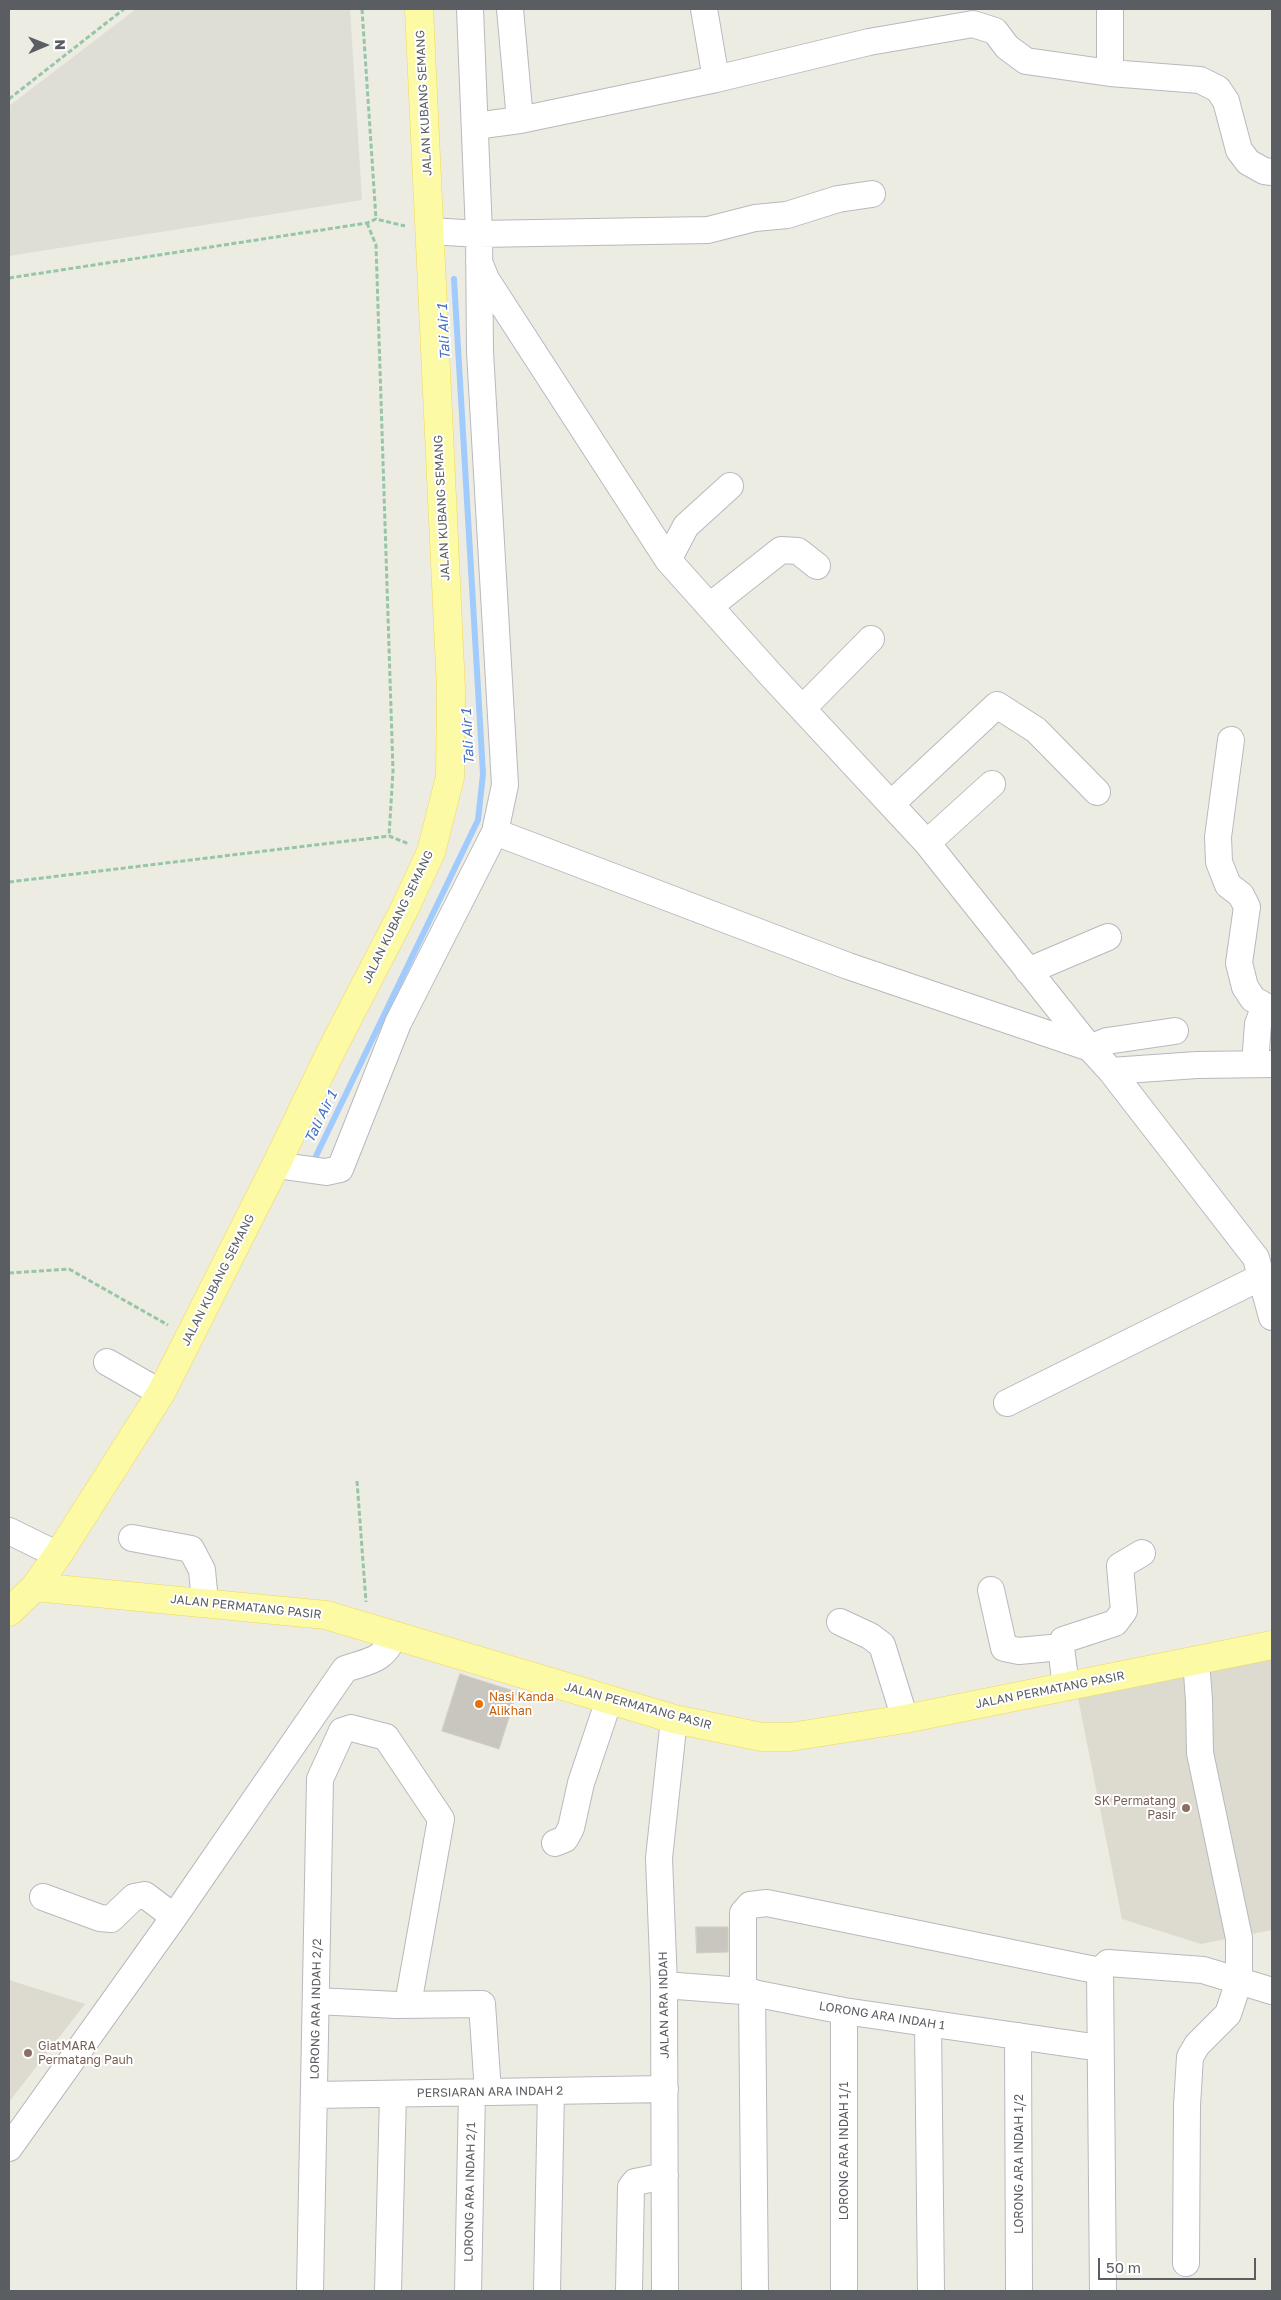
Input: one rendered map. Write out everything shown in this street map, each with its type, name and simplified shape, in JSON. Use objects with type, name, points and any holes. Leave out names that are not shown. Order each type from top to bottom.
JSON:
[{"type":"main road","name":"JALAN KUBANG SEMANG","points":[[9,1612],[35,1587],[58,1555],[161,1393],[330,1053],[404,910],[431,852],[450,777],[451,689],[419,9]]},
{"type":"main road","name":"JALAN PERMATANG PASIR","points":[[35,1587],[326,1615],[674,1719],[762,1737],[790,1737],[905,1719],[1272,1645]]},
{"type":"street","points":[[276,1165],[326,1172],[340,1169],[398,1023],[494,832],[505,785],[480,352],[479,262],[470,9]]},
{"type":"street","points":[[510,9],[520,120]]},
{"type":"street","points":[[704,9],[716,79]]},
{"type":"street","points":[[1110,9],[1110,73]]},
{"type":"street","points":[[475,126],[520,120],[716,79],[869,42],[973,24],[996,31],[1007,47],[1026,61],[1110,73],[1200,80],[1218,89],[1226,102],[1239,150],[1248,162],[1264,171],[1272,172]]},
{"type":"street","points":[[430,231],[478,234],[708,230],[755,218],[787,215],[838,199],[872,194]]},
{"type":"street","points":[[479,262],[486,279],[668,560],[927,843],[1090,1048],[1112,1071],[1256,1258],[1272,1317]]},
{"type":"street","points":[[668,560],[686,526],[730,486]]},
{"type":"street","points":[[710,606],[781,550],[798,551],[818,566]]},
{"type":"street","points":[[803,708],[871,639]]},
{"type":"street","points":[[891,804],[997,705],[1036,730],[1097,792]]},
{"type":"street","points":[[1112,1071],[1197,1065],[1264,1064],[1258,1024],[1269,1006],[1253,999],[1245,987],[1239,963],[1248,907],[1241,895],[1228,885],[1219,862],[1218,838],[1231,740]]},
{"type":"street","points":[[927,843],[992,784]]},
{"type":"street","points":[[494,832],[848,966],[1090,1048],[1107,1041],[1175,1031]]},
{"type":"street","points":[[1028,971],[1108,937]]},
{"type":"street","points":[[1007,1403],[1261,1277]]},
{"type":"street","points":[[107,1362],[161,1393]]},
{"type":"street","points":[[9,1531],[58,1555]]},
{"type":"street","points":[[132,1538],[191,1549],[202,1570],[205,1602]]},
{"type":"street","points":[[1066,1687],[1061,1647],[1062,1640],[1116,1623],[1124,1611],[1120,1566],[1142,1553]]},
{"type":"street","points":[[991,1590],[1004,1648],[1019,1651],[1061,1647]]},
{"type":"street","points":[[840,1622],[870,1636],[882,1645],[905,1719]]},
{"type":"street","points":[[9,2148],[174,1918],[345,1669],[379,1658],[389,1648],[395,1635]]},
{"type":"street","points":[[1186,2263],[1187,2105],[1190,2057],[1197,2045],[1228,2014],[1239,1981],[1239,1938],[1200,1753],[1196,1660]]},
{"type":"street","points":[[555,1844],[565,1840],[572,1828],[582,1783],[609,1700]]},
{"type":"street","name":"JALAN ARA INDAH","points":[[665,2291],[664,1985],[659,1858],[674,1719]]},
{"type":"street","name":"LORONG ARA INDAH 2/2","points":[[310,2291],[320,1779],[342,1731],[351,1728],[386,1736],[441,1819],[408,2004]]},
{"type":"street","points":[[43,1897],[100,1918],[111,1919],[134,1897],[145,1895],[174,1918]]},
{"type":"street","points":[[755,2291],[748,1992],[743,1913],[750,1905],[767,1903],[1100,1971]]},
{"type":"street","points":[[1103,2291],[1100,1971],[1108,1962],[1203,1970],[1272,1991]]},
{"type":"street","name":"LORONG ARA INDAH 1","points":[[664,1985],[748,1992],[844,2011],[1100,2048]]},
{"type":"street","points":[[316,2002],[408,2004]]},
{"type":"street","name":"LORONG ARA INDAH 2/1","points":[[408,2004],[482,2004],[480,2092],[468,2291]]},
{"type":"street","name":"LORONG ARA INDAH 1/1","points":[[844,2011],[844,2291]]},
{"type":"street","points":[[928,2023],[931,2291]]},
{"type":"street","name":"LORONG ARA INDAH 1/2","points":[[1018,2036],[1019,2291]]},
{"type":"street","name":"PERSIARAN ARA INDAH 2","points":[[314,2095],[665,2089]]},
{"type":"street","points":[[547,2291],[551,2091]]},
{"type":"street","points":[[388,2291],[393,2094]]},
{"type":"street","points":[[629,2291],[631,2187],[635,2182],[664,2176]]},
{"type":"path","points":[[9,99],[124,9]]},
{"type":"path","points":[[362,9],[376,219]]},
{"type":"path","points":[[9,278],[367,223],[376,219],[430,231]]},
{"type":"path","points":[[9,882],[389,836],[393,771],[376,245],[367,223]]},
{"type":"path","points":[[9,1273],[69,1269],[189,1337]]},
{"type":"path","points":[[357,1481],[368,1628]]},
{"type":"shaded area","points":[[136,9],[350,9],[362,200],[9,256],[9,106]]},
{"type":"shaded area","name":"SK Permatang Pasir","points":[[1272,1658],[1272,1930],[1201,1944],[1122,1919],[1078,1698]]},
{"type":"shaded area","name":"GiatMARA Permatang Pauh","points":[[9,1980],[85,2004],[9,2102]]},
{"type":"building","points":[[460,1674],[517,1692],[499,1749],[442,1731]]},
{"type":"building","points":[[696,1927],[728,1927],[728,1952],[697,1953]]},
{"type":"waterway","name":"Tali Air 1","points":[[316,1156],[478,820],[483,774],[454,279]]},
{"type":"place","name":"Nasi Kanda Alikhan","points":[[479,1704]]},
{"type":"place","name":"SK Permatang Pasir","points":[[1186,1808]]},
{"type":"place","name":"GiatMARA Permatang Pauh","points":[[28,2053]]}]
